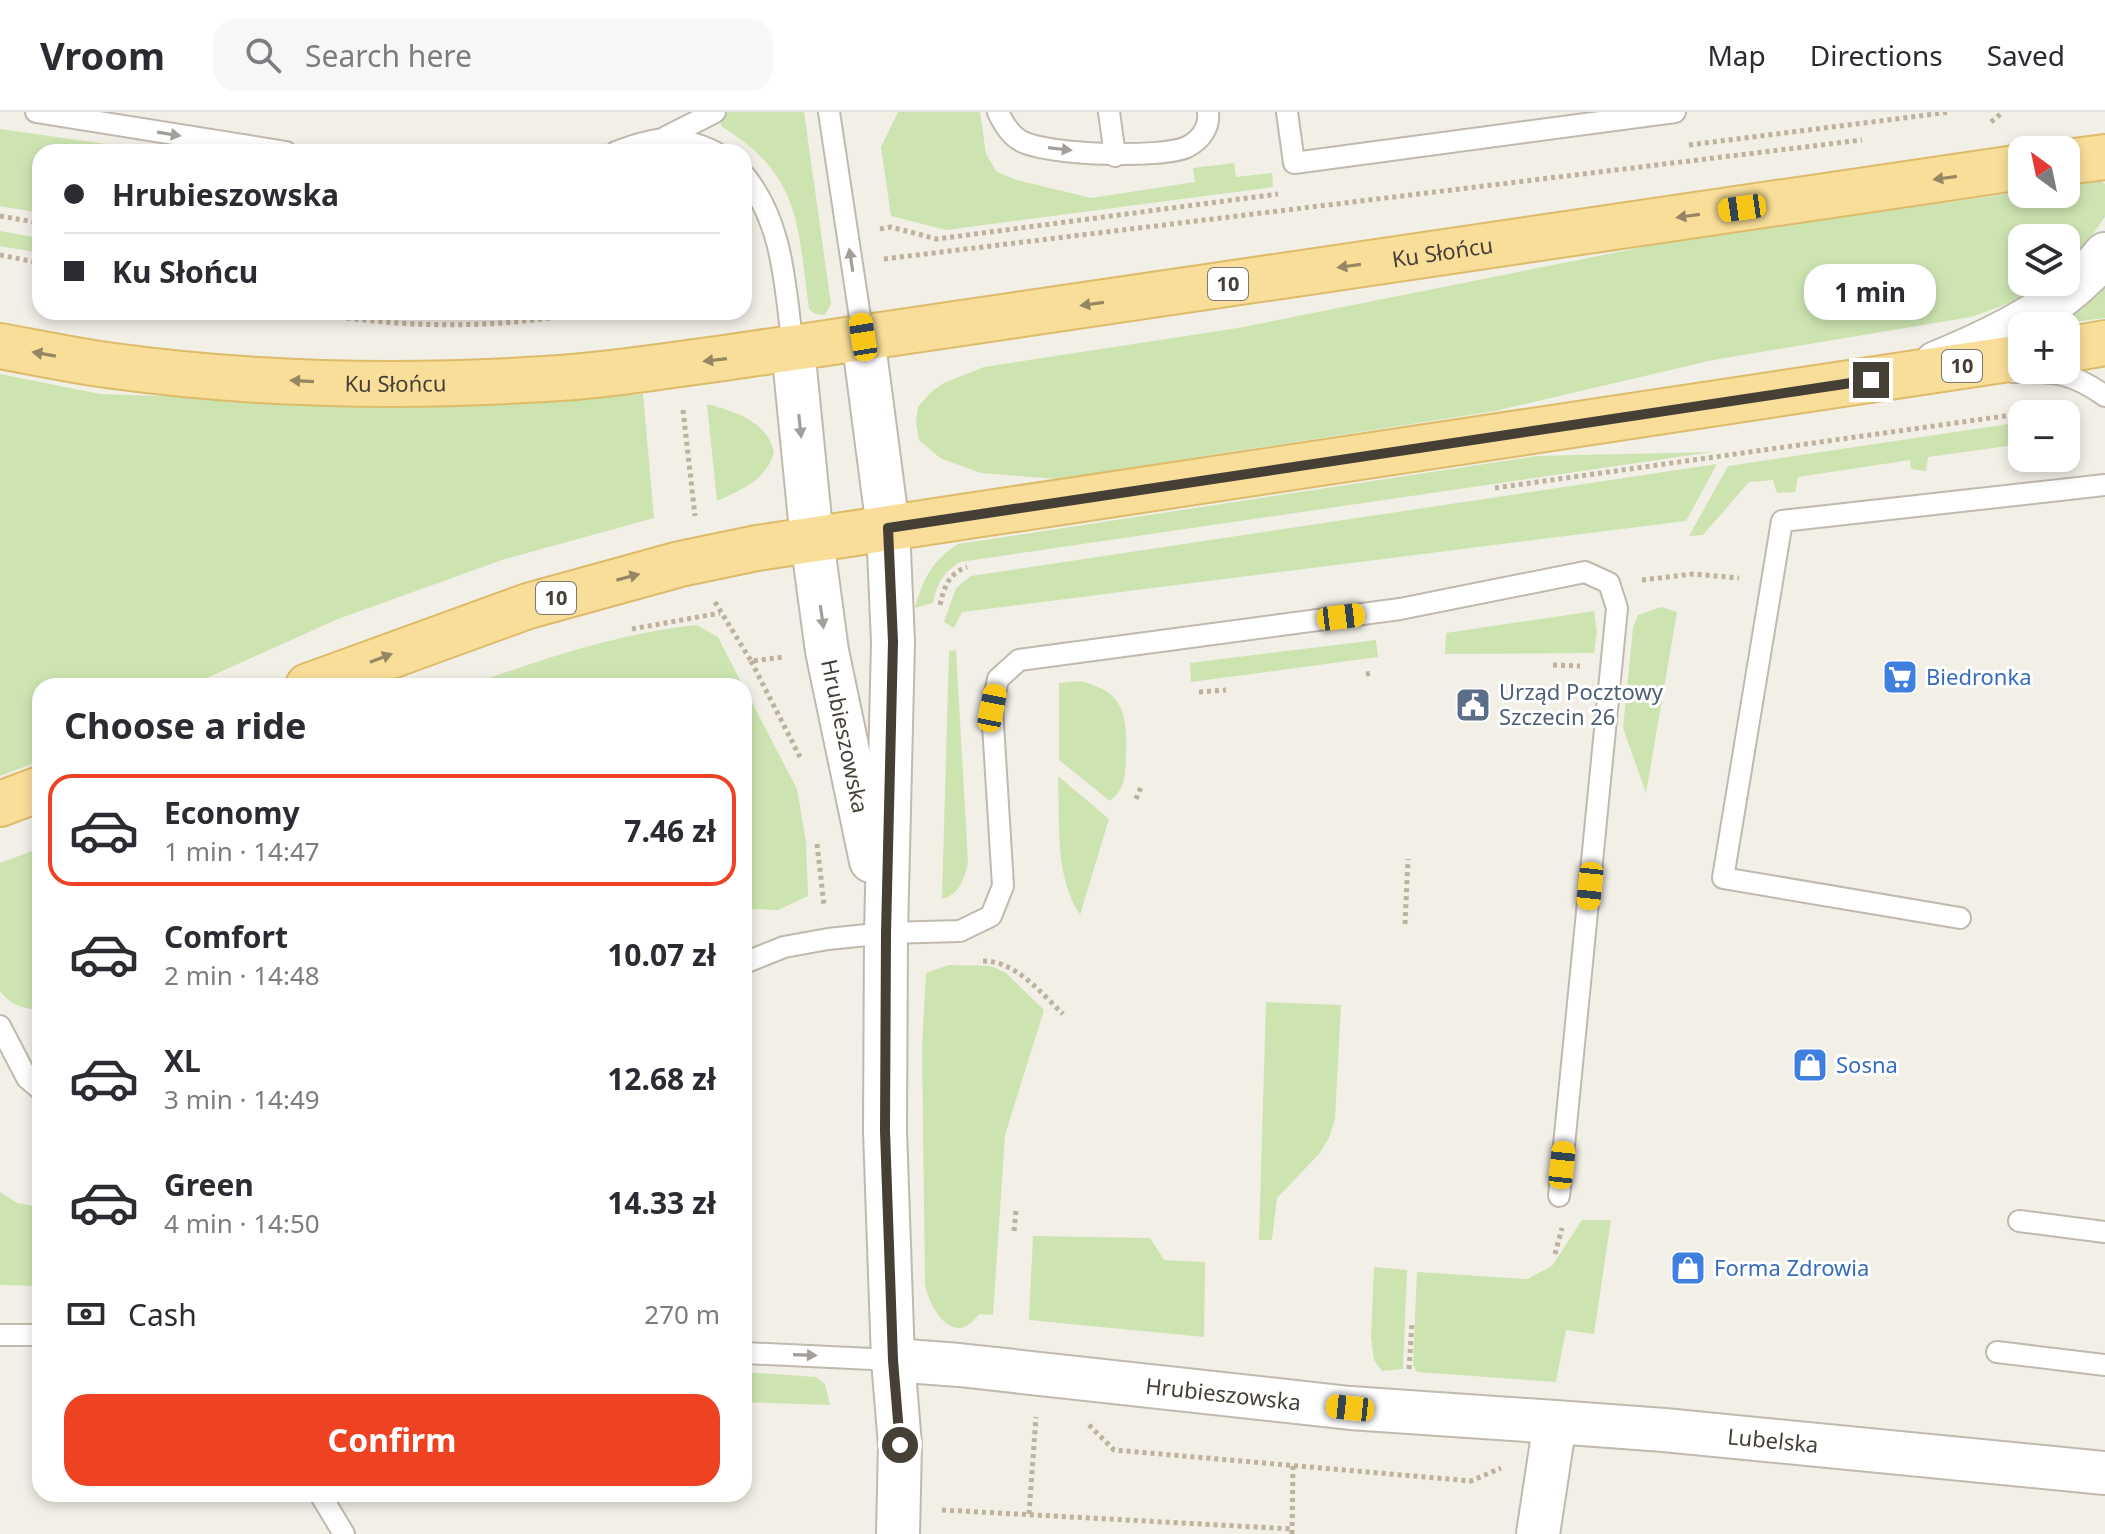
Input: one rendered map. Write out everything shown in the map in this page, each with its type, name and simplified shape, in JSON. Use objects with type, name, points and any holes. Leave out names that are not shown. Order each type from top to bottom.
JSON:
[{"type":"main road","points":[[2080,160],[2105,157]]},
{"type":"main road","name":"Ku Słońcu","points":[[0,346],[114,366],[253,379],[364,384],[464,383],[591,376],[2008,169]]},
{"type":"main road","points":[[2080,347],[2105,343]]},
{"type":"main road","name":"10","points":[[330,678],[528,606],[680,564],[888,528],[2008,359]]},
{"type":"main road","points":[[0,804],[32,792]]},
{"type":"street","points":[[1901,375],[1955,355],[2048,306],[2076,286],[2105,254]]},
{"type":"street","points":[[863,337],[888,528]]},
{"type":"street","points":[[793,348],[812,540]]},
{"type":"street","name":"Hrubieszowska","points":[[888,528],[893,642],[879,1359],[900,1445],[898,1534]]},
{"type":"street","name":"Hrubieszowska","points":[[812,540],[831,673],[886,933]]},
{"type":"street","name":"Hrubieszowska","points":[[879,1359],[1350,1408],[1555,1422]]},
{"type":"street","points":[[1538,1534],[1555,1422]]},
{"type":"street","name":"Lubelska","points":[[1555,1422],[1680,1431],[2105,1473]]},
{"type":"lane","points":[[36,112],[235,144]]},
{"type":"lane","points":[[88,112],[139,129]]},
{"type":"lane","points":[[637,144],[662,138],[715,112]]},
{"type":"lane","points":[[829,112],[863,337]]},
{"type":"lane","points":[[998,112],[1004,125],[1017,139],[1031,145],[1115,156],[1185,148],[1201,138],[1209,120],[1208,112]]},
{"type":"lane","points":[[1287,112],[1294,163],[1628,114],[1675,112]]},
{"type":"lane","points":[[1110,113],[1115,156]]},
{"type":"lane","points":[[662,138],[695,144]]},
{"type":"lane","points":[[752,186],[765,204],[774,230],[793,348]]},
{"type":"lane","points":[[1901,375],[2050,371],[2084,381],[2105,396]]},
{"type":"lane","points":[[1960,918],[1723,878],[1782,521],[2105,485]]},
{"type":"lane","points":[[752,960],[784,947],[828,939],[886,933],[960,931],[991,916],[1003,886],[992,708],[998,679],[1019,660],[1400,609],[1585,572],[1609,583],[1617,608],[1562,1206]]},
{"type":"lane","points":[[2,1032],[32,1074]]},
{"type":"lane","points":[[2019,1221],[2105,1232]]},
{"type":"lane","points":[[0,1335],[32,1335]]},
{"type":"lane","points":[[1997,1352],[2105,1365]]},
{"type":"lane","points":[[752,1353],[879,1359]]},
{"type":"lane","points":[[325,1502],[344,1534]]},
{"type":"path","points":[[1989,123],[2003,112]]},
{"type":"path","points":[[897,257],[1871,138]]},
{"type":"path","points":[[0,216],[32,222]]},
{"type":"path","points":[[874,229],[891,227],[937,239]]},
{"type":"path","points":[[0,255],[32,261]]},
{"type":"path","points":[[356,320],[436,325],[507,324],[533,320]]},
{"type":"path","points":[[682,398],[694,510]]},
{"type":"path","points":[[1494,488],[2008,415]]},
{"type":"path","points":[[938,611],[944,586],[956,570],[975,564]]},
{"type":"path","points":[[1609,583],[1693,574],[1771,581]]},
{"type":"path","points":[[714,601],[751,661],[803,764]]},
{"type":"path","points":[[632,629],[721,613]]},
{"type":"path","points":[[751,661],[795,655]]},
{"type":"path","points":[[1553,665],[1568,665]]},
{"type":"path","points":[[1199,692],[1226,690]]},
{"type":"path","points":[[1136,799],[1141,787]]},
{"type":"path","points":[[816,836],[828,939]]},
{"type":"path","points":[[1405,924],[1408,859]]},
{"type":"path","points":[[976,960],[997,963],[1020,974],[1063,1014]]},
{"type":"path","points":[[1555,1254],[1562,1206]]},
{"type":"path","points":[[1014,1231],[1016,1210]]},
{"type":"path","points":[[1409,1364],[1412,1322]]},
{"type":"path","points":[[1029,1514],[1037,1404]]},
{"type":"path","points":[[942,1510],[1292,1531],[1293,1466]]},
{"type":"green space","points":[[728,112],[804,112],[831,304],[825,315],[815,314],[809,309],[797,227],[781,183],[752,149],[752,144],[747,144],[721,126],[721,118]]},
{"type":"green space","points":[[898,112],[980,112],[986,154],[997,172],[1091,198],[1195,182],[1193,168],[1234,163],[1236,177],[1272,173],[1273,187],[946,230],[891,216],[881,147]]},
{"type":"green space","points":[[0,129],[106,144],[32,144],[32,212],[0,206]]},
{"type":"green space","points":[[2101,181],[2105,184],[2105,217],[2088,241],[2080,249],[2080,224],[2008,224],[2008,296],[2021,296],[1971,317],[1713,360],[1495,411],[1057,479],[981,473],[940,458],[919,440],[916,422],[918,407],[931,392],[944,383],[984,367],[1238,328],[1678,240],[2008,194],[2008,208],[2080,208],[2080,184]]},
{"type":"green space","points":[[0,231],[32,237],[32,252],[0,246]]},
{"type":"green space","points":[[2105,276],[2105,318],[2080,321],[2080,312],[2063,312]]},
{"type":"green space","points":[[0,374],[100,394],[460,406],[643,394],[654,518],[502,560],[338,619],[207,678],[32,678],[32,764],[0,776]]},
{"type":"green space","points":[[707,404],[739,414],[758,426],[771,442],[774,453],[759,477],[717,501]]},
{"type":"green space","points":[[2008,424],[2008,446],[1928,457],[1926,471],[1911,469],[1910,460],[1798,477],[1795,492],[1777,493],[1773,480],[1749,482],[1703,535],[1689,536],[1728,466]]},
{"type":"green space","points":[[1712,452],[960,562],[942,579],[933,603],[915,608],[930,571],[958,544],[1537,456]]},
{"type":"green space","points":[[1717,464],[1686,521],[962,612],[954,628],[944,622],[956,588],[971,576]]},
{"type":"green space","points":[[1661,607],[1677,612],[1646,793],[1623,728],[1633,628],[1638,615]]},
{"type":"green space","points":[[1594,611],[1597,632],[1594,653],[1445,654],[1446,633]]},
{"type":"green space","points":[[697,625],[718,637],[739,678],[489,678],[551,657],[667,629]]},
{"type":"green space","points":[[1376,640],[1378,657],[1191,682],[1190,663]]},
{"type":"green space","points":[[956,650],[968,862],[960,885],[953,894],[942,899],[949,651]]},
{"type":"green space","points":[[1079,681],[1106,691],[1120,706],[1124,716],[1125,775],[1122,786],[1110,801],[1059,760],[1059,683]]},
{"type":"green space","points":[[752,702],[797,789],[806,842],[808,896],[778,910],[752,909]]},
{"type":"green space","points":[[1058,776],[1109,819],[1080,915],[1062,866]]},
{"type":"green space","points":[[32,851],[32,1009],[8,1000],[0,991],[0,863]]},
{"type":"green space","points":[[949,965],[991,966],[1006,973],[1044,1010],[1005,1135],[993,1315],[979,1314],[961,1328],[944,1322],[932,1305],[925,1284],[922,1046],[926,973]]},
{"type":"green space","points":[[1266,1002],[1341,1005],[1335,1119],[1329,1138],[1319,1154],[1277,1198],[1272,1240],[1259,1240]]},
{"type":"green space","points":[[0,1192],[17,1203],[32,1206],[32,1286],[0,1285]]},
{"type":"green space","points":[[1582,1220],[1611,1220],[1594,1334],[1566,1330],[1556,1382],[1417,1372],[1413,1365],[1417,1272],[1527,1279],[1552,1266]]},
{"type":"green space","points":[[1033,1236],[1150,1238],[1164,1260],[1205,1262],[1204,1337],[1029,1320]]},
{"type":"green space","points":[[1374,1267],[1407,1270],[1403,1369],[1382,1371],[1374,1360],[1371,1337]]},
{"type":"green space","points":[[752,1373],[816,1377],[825,1384],[830,1405],[752,1402]]},
{"type":"place","name":"Biedronka","points":[[1900,677]]},
{"type":"place","name":"Urząd Pocztowy Szczecin 26","points":[[1473,705]]},
{"type":"place","name":"Sosna","points":[[1810,1065]]},
{"type":"place","name":"Forma Zdrowia","points":[[1688,1268]]},
{"type":"route","points":[[900,1445],[893,1360],[885,1131],[893,642],[888,528],[1871,380]]}]
